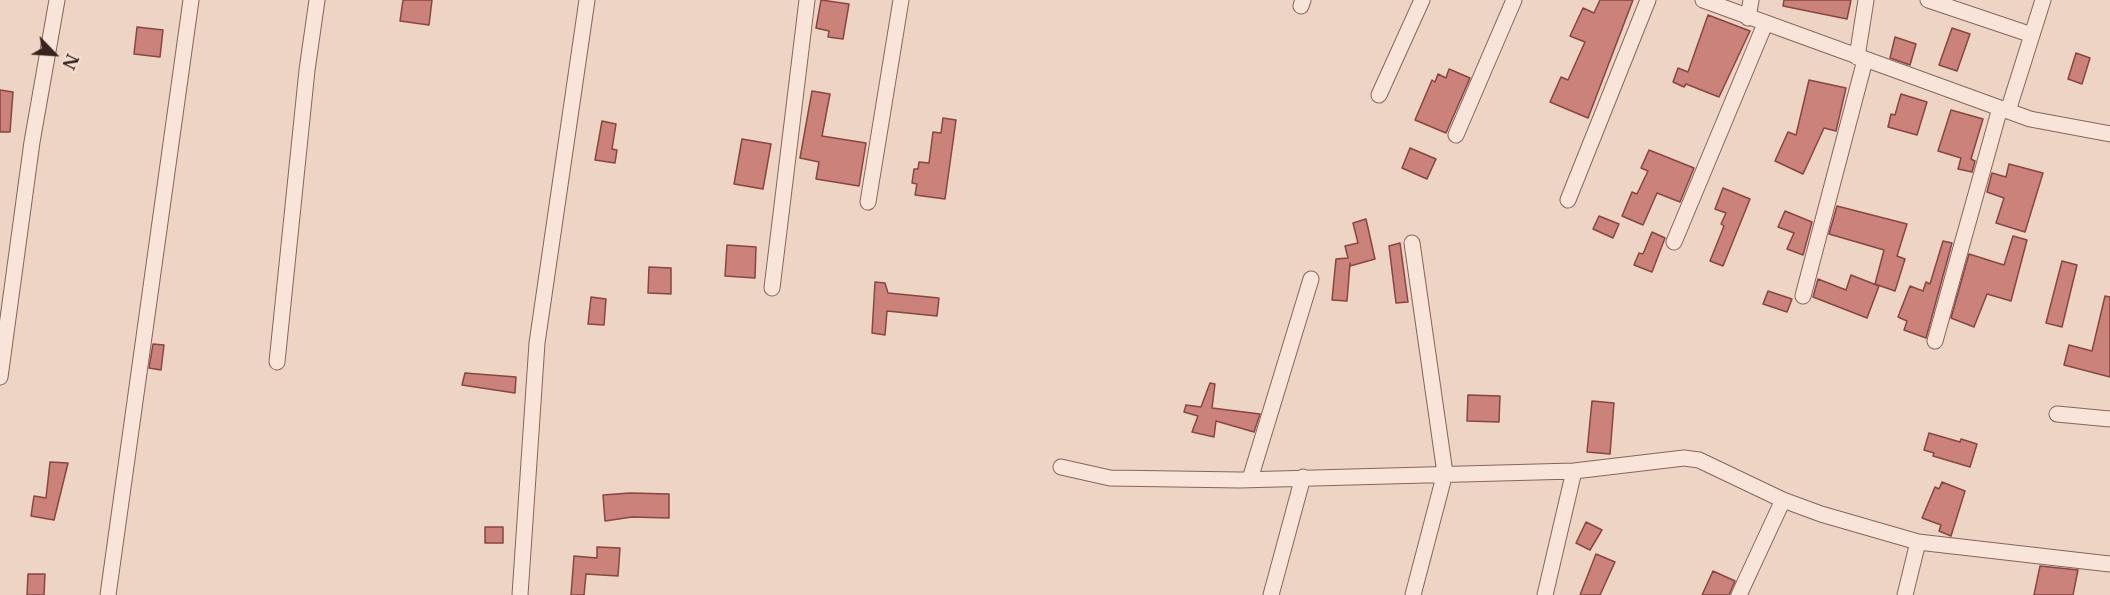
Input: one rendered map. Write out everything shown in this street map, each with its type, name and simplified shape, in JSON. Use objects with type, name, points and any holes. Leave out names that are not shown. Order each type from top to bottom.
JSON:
[{"type":"street","points":[[0,377],[32,142],[57,0]]},
{"type":"street","points":[[108,595],[191,0]]},
{"type":"street","points":[[277,362],[307,70],[317,0]]},
{"type":"street","points":[[520,595],[537,343],[587,0]]},
{"type":"street","points":[[772,288],[807,0]]},
{"type":"street","points":[[868,202],[901,0]]},
{"type":"street","points":[[1379,95],[1422,0]]},
{"type":"street","points":[[1456,135],[1514,0]]},
{"type":"street","points":[[1568,200],[1648,0]]},
{"type":"street","points":[[1703,0],[2030,119],[2110,134]]},
{"type":"street","points":[[1748,18],[1751,0]]},
{"type":"street","points":[[1803,296],[1861,58],[1866,0]]},
{"type":"street","points":[[1928,0],[2032,34]]},
{"type":"street","points":[[1935,341],[2004,110],[2043,0]]},
{"type":"street","points":[[1674,242],[1765,24]]},
{"type":"street","points":[[1412,243],[1445,473],[1413,595]]},
{"type":"street","points":[[1250,479],[1311,279]]},
{"type":"street","points":[[2057,414],[2110,419]]},
{"type":"street","points":[[1061,467],[1110,478],[1250,479],[1574,471],[1684,458],[1699,460],[1783,500],[1821,514],[1918,542],[2110,564]]},
{"type":"street","points":[[1545,595],[1574,471]]},
{"type":"street","points":[[1271,595],[1303,477]]},
{"type":"street","points":[[1739,595],[1783,500]]},
{"type":"street","points":[[1905,595],[1918,542]]},
{"type":"building","points":[[403,0],[432,0],[429,25],[400,21]]},
{"type":"building","points":[[821,0],[849,4],[843,39],[828,37],[829,31],[816,28]]},
{"type":"building","points":[[1600,0],[1633,0],[1588,118],[1550,102],[1561,77],[1568,80],[1585,42],[1570,36],[1583,8],[1594,13]]},
{"type":"building","points":[[1784,0],[1851,0],[1847,19],[1783,6]]},
{"type":"building","points":[[1708,15],[1750,31],[1719,97],[1686,84],[1684,87],[1673,82],[1678,68],[1688,72]]},
{"type":"building","points":[[137,27],[163,30],[160,57],[134,54]]},
{"type":"building","points":[[1952,28],[1970,34],[1957,71],[1939,65]]},
{"type":"building","points":[[1895,37],[1916,44],[1910,65],[1890,58]]},
{"type":"building","points":[[2076,53],[2090,58],[2082,84],[2068,79]]},
{"type":"building","points":[[1449,69],[1470,78],[1446,133],[1415,120],[1432,80],[1435,82],[1438,74],[1446,78]]},
{"type":"building","points":[[1809,80],[1846,88],[1836,131],[1824,128],[1803,174],[1775,161],[1788,132],[1796,135]]},
{"type":"building","points":[[0,90],[13,92],[10,132],[0,132]]},
{"type":"building","points":[[812,91],[830,94],[822,136],[866,143],[859,186],[816,179],[819,162],[800,158]]},
{"type":"building","points":[[1901,94],[1927,102],[1917,135],[1888,127],[1891,114],[1895,115]]},
{"type":"building","points":[[1951,110],[1983,119],[1971,159],[1975,161],[1972,172],[1958,169],[1961,158],[1938,151]]},
{"type":"building","points":[[943,118],[956,120],[945,199],[915,195],[917,184],[912,183],[914,169],[918,169],[919,162],[929,163],[933,132],[941,133]]},
{"type":"building","points":[[602,121],[616,124],[612,149],[617,150],[615,163],[595,160]]},
{"type":"building","points":[[742,139],[771,144],[763,189],[734,184]]},
{"type":"building","points":[[1410,148],[1436,159],[1427,179],[1402,168]]},
{"type":"building","points":[[1649,150],[1694,168],[1680,202],[1657,193],[1643,225],[1622,216],[1632,192],[1637,194],[1648,171],[1641,168]]},
{"type":"building","points":[[2009,164],[2043,173],[2025,232],[1996,223],[2004,198],[1987,192],[1992,173],[2006,177]]},
{"type":"building","points":[[1723,188],[1750,199],[1723,266],[1710,261],[1724,226],[1721,224],[1726,213],[1715,209]]},
{"type":"building","points":[[1837,206],[1907,224],[1897,256],[1905,259],[1895,291],[1875,284],[1884,250],[1829,234]]},
{"type":"building","points":[[1785,211],[1812,222],[1803,255],[1787,249],[1794,233],[1778,227]]},
{"type":"building","points":[[1599,216],[1619,224],[1613,238],[1593,229]]},
{"type":"building","points":[[1366,219],[1375,259],[1350,266],[1350,263],[1347,301],[1332,300],[1336,259],[1348,258],[1345,246],[1358,243],[1353,223]]},
{"type":"building","points":[[1652,232],[1665,238],[1652,272],[1634,265],[1639,253],[1643,254]]},
{"type":"building","points":[[2013,236],[2027,240],[2011,301],[1987,294],[1974,327],[1951,318],[1969,254],[2004,265]]},
{"type":"building","points":[[1943,241],[1952,243],[1926,338],[1904,330],[1907,321],[1898,317],[1910,286],[1923,291],[1926,282],[1930,284]]},
{"type":"building","points":[[1400,243],[1408,302],[1396,303],[1389,246]]},
{"type":"building","points":[[727,245],[756,247],[755,278],[725,276]]},
{"type":"building","points":[[2062,261],[2077,265],[2062,327],[2046,323]]},
{"type":"building","points":[[649,267],[671,268],[671,294],[648,293]]},
{"type":"building","points":[[1851,275],[1879,286],[1867,318],[1813,297],[1818,279],[1846,290]]},
{"type":"building","points":[[875,282],[885,283],[888,293],[939,298],[937,316],[887,311],[885,335],[872,333]]},
{"type":"building","points":[[1768,291],[1792,299],[1787,312],[1763,304]]},
{"type":"building","points":[[2105,296],[2110,297],[2110,377],[2064,365],[2069,345],[2092,351]]},
{"type":"building","points":[[591,297],[606,299],[604,325],[588,324]]},
{"type":"building","points":[[153,344],[164,345],[161,370],[149,368]]},
{"type":"building","points":[[465,373],[516,377],[515,393],[462,385]]},
{"type":"building","points":[[1210,383],[1215,384],[1212,408],[1260,414],[1254,432],[1216,421],[1214,437],[1192,432],[1198,416],[1184,412],[1186,405],[1201,407]]},
{"type":"building","points":[[1468,395],[1500,396],[1499,422],[1467,421]]},
{"type":"building","points":[[1592,401],[1614,403],[1610,454],[1587,452]]},
{"type":"building","points":[[1929,433],[1960,442],[1961,439],[1977,444],[1970,467],[1933,456],[1934,453],[1924,450]]},
{"type":"building","points":[[50,462],[68,463],[54,520],[31,516],[34,496],[46,498]]},
{"type":"building","points":[[1942,482],[1965,491],[1951,536],[1939,531],[1941,525],[1922,518],[1935,487],[1939,489]]},
{"type":"building","points":[[669,494],[669,518],[632,517],[605,521],[603,495]]},
{"type":"building","points":[[1586,522],[1602,530],[1590,550],[1576,543]]},
{"type":"building","points":[[485,527],[503,527],[503,543],[485,543]]},
{"type":"building","points":[[597,547],[620,548],[618,576],[586,574],[584,595],[571,595],[574,556],[597,558]]},
{"type":"building","points":[[1596,554],[1615,562],[1600,595],[1580,595]]},
{"type":"building","points":[[2040,566],[2078,570],[2073,595],[2034,595]]},
{"type":"building","points":[[1713,571],[1735,581],[1729,595],[1702,595]]},
{"type":"building","points":[[28,574],[45,574],[44,595],[27,595]]}]
